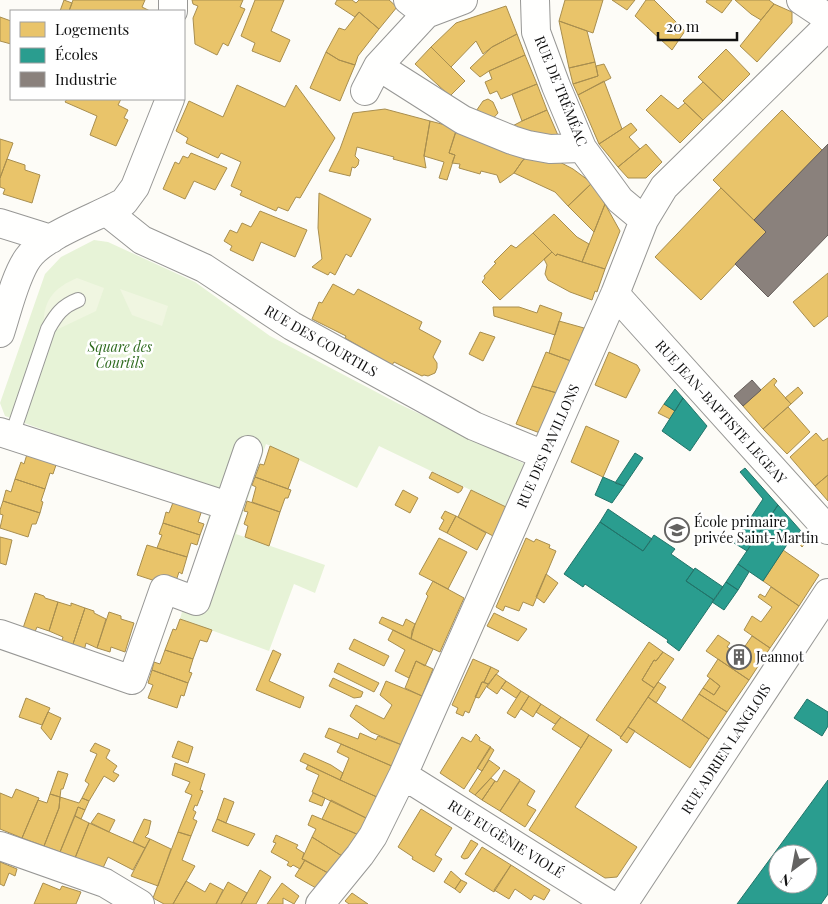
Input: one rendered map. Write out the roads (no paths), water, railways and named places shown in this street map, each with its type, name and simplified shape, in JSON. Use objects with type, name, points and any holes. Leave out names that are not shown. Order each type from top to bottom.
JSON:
[{"type":"street","points":[[365,91],[378,66],[417,7],[464,0]]},
{"type":"street","name":"RUE DE TRÉMÉAC","points":[[535,0],[536,32],[582,148],[620,200],[644,220]]},
{"type":"street","points":[[801,0],[828,18]]},
{"type":"street","name":"RUE DES PAVILLONS","points":[[320,904],[373,836],[403,775],[615,294],[644,220],[664,187],[828,26]]},
{"type":"street","points":[[378,66],[463,120],[512,140],[550,149],[582,148]]},
{"type":"street","points":[[0,333],[24,266],[33,251],[51,239],[124,202],[136,187],[170,100]]},
{"type":"street","name":"RUE DES COURTILS","points":[[107,212],[142,240],[204,268],[292,326],[474,426],[544,455]]},
{"type":"street","points":[[0,223],[51,239]]},
{"type":"street","name":"RUE JEAN-BAPTISTE LEGEAY","points":[[615,294],[828,530]]},
{"type":"street","points":[[6,434],[228,506]]},
{"type":"street","points":[[0,634],[132,680],[164,590],[196,600],[248,450]]},
{"type":"street","name":"RUE ADRIEN LANGLOIS","points":[[623,904],[828,593]]},
{"type":"street","name":"RUE EUGÈNIE VIOLÉ","points":[[403,775],[609,904]]},
{"type":"street","points":[[0,846],[105,883],[140,904]]},
{"type":"lane","points":[[6,434],[48,329],[62,308],[78,300]]},
{"type":"place","name":"École primaire privée Saint-Martin","points":[[677,530]]},
{"type":"place","name":"Jeannot","points":[[739,657]]},
{"type":"park label","name":"Square des Courtils","points":[[120,356]]}]
